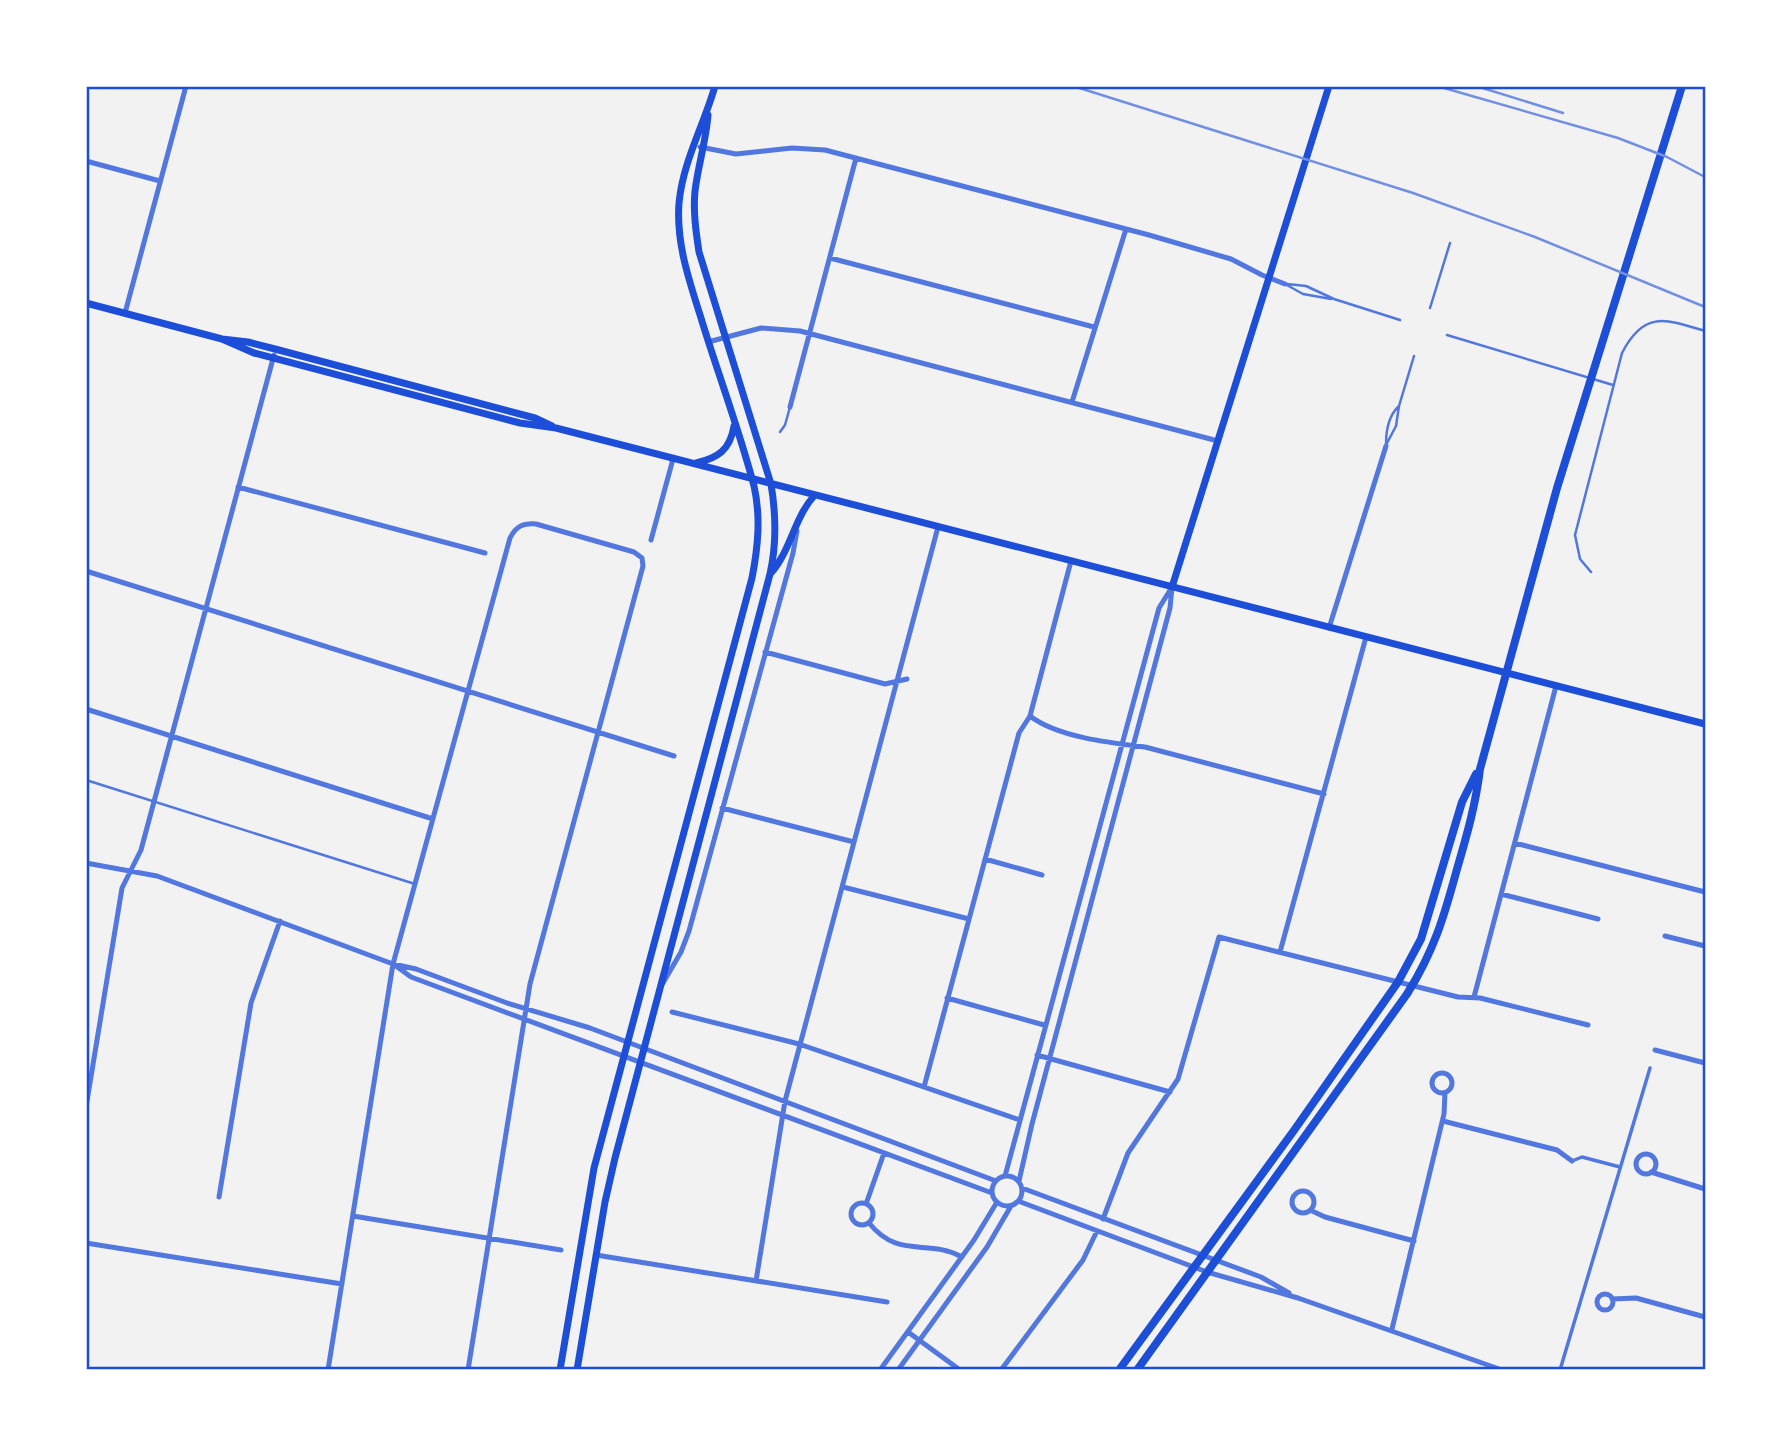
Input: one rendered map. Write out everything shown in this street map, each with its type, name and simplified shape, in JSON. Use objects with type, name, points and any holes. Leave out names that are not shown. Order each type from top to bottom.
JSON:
[{"type":"main road","points":[[560,1370],[594,1168],[752,578],[758,530],[757,499],[752,479],[686,270],[679,226],[681,187],[692,145],[715,86]]},
{"type":"main road","points":[[1172,587],[1329,86]]},
{"type":"main road","points":[[1137,1370],[1412,986],[1431,954],[1474,811],[1480,769],[1545,534],[1682,86]]},
{"type":"main road","points":[[578,1370],[612,1168],[770,574],[775,527],[771,484],[706,277],[696,229],[695,194],[705,148],[709,107]]},
{"type":"main road","points":[[86,303],[222,339],[248,342],[535,418],[556,428]]},
{"type":"main road","points":[[222,339],[245,350],[273,358],[520,423],[556,428],[1705,724]]},
{"type":"main road","points":[[693,464],[724,451],[729,443],[734,422]]},
{"type":"main road","points":[[770,574],[781,560],[798,522],[814,496]]},
{"type":"main road","points":[[1119,1370],[1295,1129],[1398,982],[1421,939],[1462,802],[1480,769]]},
{"type":"street","points":[[125,313],[186,86]]},
{"type":"street","points":[[692,145],[726,153],[746,154],[813,148],[856,158],[1231,259],[1285,284]]},
{"type":"street","points":[[790,407],[856,158]]},
{"type":"street","points":[[86,161],[160,181]]},
{"type":"street","points":[[1072,402],[1126,229]]},
{"type":"street","points":[[830,258],[1094,327]]},
{"type":"street","points":[[708,342],[761,328],[810,334],[1218,441]]},
{"type":"street","points":[[86,1107],[122,888],[141,850],[275,349]]},
{"type":"street","points":[[1329,628],[1386,446]]},
{"type":"street","points":[[651,540],[673,459]]},
{"type":"street","points":[[238,487],[485,553]]},
{"type":"street","points":[[658,992],[681,952],[689,930],[793,553],[798,522]]},
{"type":"street","points":[[328,1370],[393,964],[508,546],[517,528],[536,524],[634,552],[642,558],[642,571],[535,966],[468,1370]]},
{"type":"street","points":[[756,1281],[785,1101],[938,527]]},
{"type":"street","points":[[925,1087],[1019,733],[1030,716],[1071,561]]},
{"type":"street","points":[[86,570],[674,756]]},
{"type":"street","points":[[1005,1176],[1158,608],[1172,587]]},
{"type":"street","points":[[1019,1181],[1170,608],[1172,587]]},
{"type":"street","points":[[1280,952],[1366,637]]},
{"type":"street","points":[[765,653],[886,684],[907,680]]},
{"type":"street","points":[[1474,997],[1556,686]]},
{"type":"street","points":[[86,709],[433,819]]},
{"type":"street","points":[[1030,716],[1041,725],[1324,793]]},
{"type":"street","points":[[722,808],[854,842]]},
{"type":"street","points":[[1515,843],[1705,892]]},
{"type":"street","points":[[985,859],[1042,875]]},
{"type":"street","points":[[86,863],[157,876],[393,964],[590,1028],[996,1181]]},
{"type":"street","points":[[843,887],[969,919]]},
{"type":"street","points":[[1502,894],[1598,919]]},
{"type":"street","points":[[219,1197],[251,1003],[280,921]]},
{"type":"street","points":[[1665,936],[1705,946]]},
{"type":"street","points":[[1103,1219],[1128,1153],[1170,1092],[1185,1060],[1219,937],[1458,997],[1474,997],[1588,1025]]},
{"type":"street","points":[[393,964],[411,977],[992,1193],[998,1202],[1011,1206]]},
{"type":"street","points":[[947,999],[1044,1025]]},
{"type":"street","points":[[672,1012],[799,1044],[1020,1120]]},
{"type":"street","points":[[1656,1050],[1705,1063]]},
{"type":"street","points":[[1037,1055],[1170,1092]]},
{"type":"street","points":[[1560,1370],[1650,1068]]},
{"type":"street","points":[[1392,1329],[1443,1121],[1445,1093]]},
{"type":"street","points":[[1443,1121],[1557,1150],[1572,1161],[1582,1157],[1620,1167]]},
{"type":"street","points":[[866,1204],[884,1153]]},
{"type":"street","points":[[1651,1172],[1705,1189]]},
{"type":"street","points":[[898,1370],[987,1247],[1011,1206],[1021,1196],[1022,1188],[1014,1177],[1005,1176],[996,1181],[992,1193]]},
{"type":"street","points":[[1022,1188],[1261,1277],[1298,1298]]},
{"type":"street","points":[[1303,1192],[1310,1194],[1314,1204],[1310,1210],[1298,1212],[1293,1207],[1294,1197],[1303,1192]]},
{"type":"street","points":[[1018,1201],[1207,1272],[1392,1329],[1502,1370]]},
{"type":"street","points":[[880,1370],[962,1257],[998,1202]]},
{"type":"street","points":[[866,1204],[873,1211],[873,1217],[869,1223],[860,1225],[854,1222],[851,1215],[855,1206],[866,1204]]},
{"type":"street","points":[[1310,1210],[1325,1217],[1414,1241]]},
{"type":"street","points":[[353,1216],[561,1250]]},
{"type":"street","points":[[869,1223],[878,1234],[890,1242],[950,1252],[962,1257]]},
{"type":"street","points":[[1001,1370],[1083,1260],[1097,1231]]},
{"type":"street","points":[[86,1243],[342,1284]]},
{"type":"street","points":[[596,1255],[887,1302]]},
{"type":"street","points":[[1612,1299],[1636,1298],[1705,1317]]},
{"type":"street","points":[[908,1332],[960,1370]]},
{"type":"lane","points":[[1430,308],[1450,243]]},
{"type":"lane","points":[[1285,284],[1303,294],[1334,299]]},
{"type":"lane","points":[[1285,284],[1306,286],[1334,299],[1399,320]]},
{"type":"lane","points":[[1591,572],[1580,559],[1574,535],[1613,385],[1626,346],[1643,326],[1664,319],[1705,331]]},
{"type":"lane","points":[[1447,335],[1613,385]]},
{"type":"lane","points":[[1386,446],[1399,417],[1399,406],[1414,356]]},
{"type":"lane","points":[[1386,446],[1391,414],[1399,406]]},
{"type":"lane","points":[[780,432],[790,407]]},
{"type":"lane","points":[[86,780],[415,884]]},
{"type":"railway","points":[[1073,86],[1413,193],[1535,237],[1705,307]]},
{"type":"railway","points":[[1437,86],[1618,138],[1667,157],[1705,177]]},
{"type":"railway","points":[[1476,86],[1563,113]]}]
